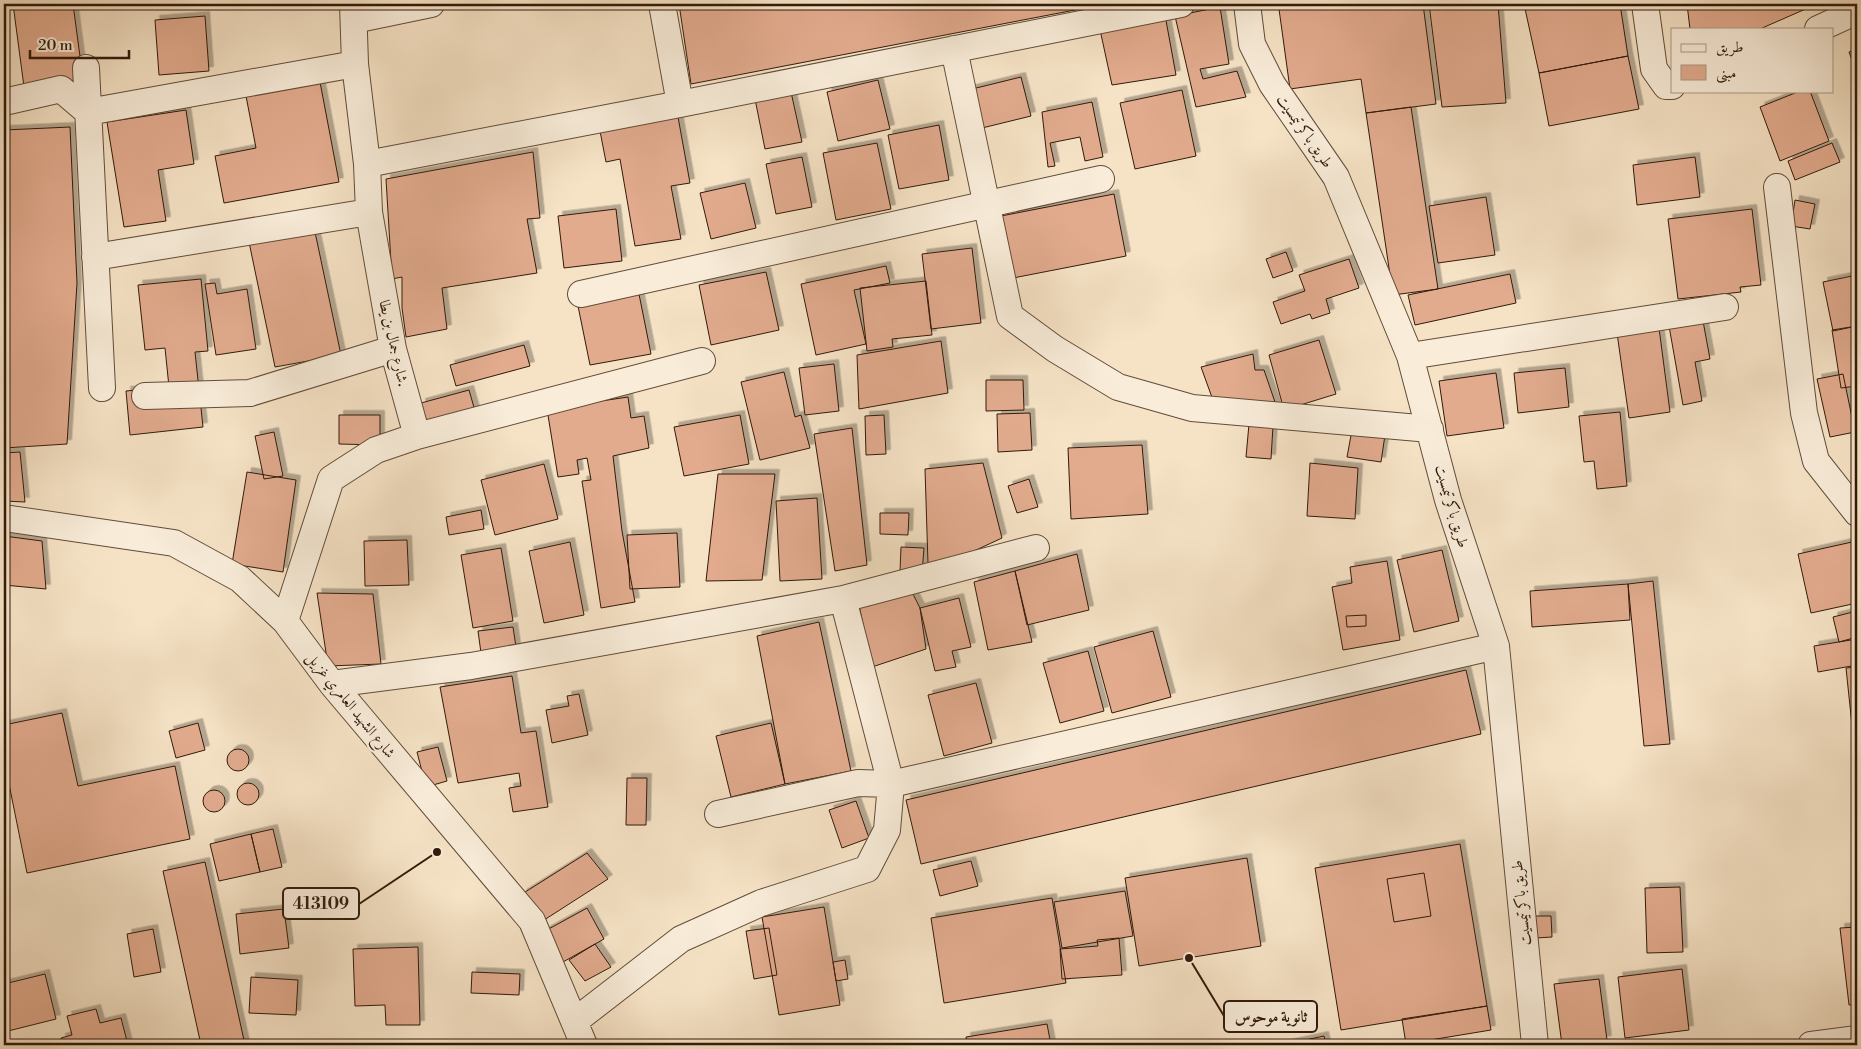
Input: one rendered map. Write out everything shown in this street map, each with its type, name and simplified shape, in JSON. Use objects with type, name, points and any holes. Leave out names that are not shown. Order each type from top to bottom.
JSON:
[{"type":"street","points":[[354,12],[431,4]]},
{"type":"street","points":[[662,4],[680,104]]},
{"type":"street","points":[[366,164],[680,104],[1181,4]]},
{"type":"street","name":"طريق باكر تيمسيت","points":[[1247,4],[1252,44],[1272,84],[1336,177],[1410,356],[1448,500],[1496,646],[1535,1045]]},
{"type":"street","points":[[1645,4],[1654,69],[1666,86],[1671,86]]},
{"type":"street","points":[[1820,28],[1857,11]]},
{"type":"street","name":"شارع جمال بن يطا.","points":[[354,12],[354,64],[366,164],[368,212],[393,349],[417,436]]},
{"type":"street","points":[[954,49],[1010,316],[1055,349],[1118,387],[1192,408],[1430,429]]},
{"type":"street","points":[[88,112],[354,64]]},
{"type":"street","points":[[86,68],[102,388]]},
{"type":"street","points":[[4,102],[61,89],[88,112]]},
{"type":"street","points":[[581,294],[1101,178]]},
{"type":"street","points":[[1777,187],[1804,413],[1816,461],[1857,513]]},
{"type":"street","points":[[95,257],[368,212]]},
{"type":"street","points":[[1410,356],[1725,307]]},
{"type":"street","points":[[145,396],[250,393],[393,349]]},
{"type":"street","points":[[285,621],[331,479],[376,450],[417,436],[702,361]]},
{"type":"street","name":"شارع الشهيد العامري غزيل","points":[[4,518],[174,543],[240,579],[285,621],[332,684],[532,921],[584,1045]]},
{"type":"street","points":[[332,684],[471,666],[843,599],[1036,548]]},
{"type":"street","points":[[574,1021],[682,939],[761,902],[867,869],[887,830],[891,784],[843,599]]},
{"type":"street","points":[[718,814],[858,783],[891,784],[1496,646]]},
{"type":"street","points":[[1812,1045],[1857,1038]]},
{"type":"building","points":[[13,4],[73,4],[83,79],[24,87]]},
{"type":"building","points":[[679,4],[1106,4],[691,84]]},
{"type":"building","points":[[1320,4],[1423,4],[1436,104],[1366,113],[1361,79],[1290,89],[1279,9]]},
{"type":"building","points":[[1429,4],[1498,4],[1506,103],[1442,107]]},
{"type":"building","points":[[1524,4],[1620,4],[1628,56],[1539,73]]},
{"type":"building","points":[[1687,4],[1817,4],[1762,28],[1690,28]]},
{"type":"building","points":[[1220,7],[1229,64],[1200,69],[1203,79],[1237,71],[1246,97],[1196,107],[1175,16]]},
{"type":"building","points":[[1165,15],[1176,75],[1112,85],[1099,25]]},
{"type":"building","points":[[205,16],[209,71],[159,75],[155,20]]},
{"type":"building","points":[[1857,49],[1857,74],[1849,52]]},
{"type":"building","points":[[1628,56],[1639,109],[1549,126],[1539,73]]},
{"type":"building","points":[[1021,77],[1031,116],[978,129],[968,90]]},
{"type":"building","points":[[878,80],[890,129],[838,141],[827,92]]},
{"type":"building","points":[[320,82],[339,182],[224,203],[215,156],[256,148],[246,96]]},
{"type":"building","points":[[1182,90],[1196,156],[1135,169],[1120,103]]},
{"type":"building","points":[[791,92],[802,142],[765,149],[755,99]]},
{"type":"building","points":[[1798,92],[1810,92],[1829,141],[1780,161],[1760,107]]},
{"type":"building","points":[[1092,102],[1103,157],[1085,161],[1080,137],[1050,143],[1055,166],[1048,167],[1042,112]]},
{"type":"building","points":[[1411,107],[1438,289],[1393,295],[1366,113]]},
{"type":"building","points":[[186,110],[194,164],[158,170],[166,221],[124,227],[107,122]]},
{"type":"building","points":[[678,117],[690,183],[671,186],[681,239],[635,246],[620,159],[606,162],[600,131]]},
{"type":"building","points":[[939,125],[949,180],[899,189],[888,135]]},
{"type":"building","points":[[70,127],[77,283],[67,444],[4,448],[4,130]]},
{"type":"building","points":[[877,143],[891,209],[836,220],[823,153]]},
{"type":"building","points":[[1832,143],[1840,162],[1795,180],[1788,161]]},
{"type":"building","points":[[533,152],[540,218],[527,219],[537,273],[442,288],[447,329],[406,337],[402,308],[402,277],[392,279],[386,179]]},
{"type":"building","points":[[802,157],[812,207],[776,214],[766,164]]},
{"type":"building","points":[[1695,157],[1700,197],[1637,205],[1633,165]]},
{"type":"building","points":[[745,183],[756,228],[711,239],[700,193]]},
{"type":"building","points":[[1114,194],[1126,256],[1013,278],[1001,216]]},
{"type":"building","points":[[1486,197],[1495,255],[1438,263],[1429,206]]},
{"type":"building","points":[[1795,200],[1815,204],[1810,229],[1791,226]]},
{"type":"building","points":[[616,209],[622,261],[564,268],[558,216]]},
{"type":"building","points":[[1752,209],[1761,285],[1740,287],[1741,292],[1678,299],[1668,219]]},
{"type":"building","points":[[315,232],[341,355],[275,367],[249,242]]},
{"type":"building","points":[[972,248],[981,323],[931,329],[922,254]]},
{"type":"building","points":[[1286,252],[1293,271],[1273,278],[1266,259]]},
{"type":"building","points":[[1349,259],[1359,288],[1326,299],[1330,313],[1312,319],[1310,314],[1281,324],[1273,302],[1305,291],[1299,275]]},
{"type":"building","points":[[886,266],[890,283],[854,290],[866,344],[816,355],[801,284]]},
{"type":"building","points":[[766,272],[779,330],[711,345],[699,285]]},
{"type":"building","points":[[1510,274],[1516,303],[1415,325],[1408,295]]},
{"type":"building","points":[[1857,275],[1857,326],[1833,331],[1823,282]]},
{"type":"building","points":[[201,279],[208,351],[195,352],[203,427],[130,435],[126,391],[169,387],[165,348],[145,350],[138,285]]},
{"type":"building","points":[[926,281],[932,335],[892,339],[893,347],[867,351],[860,288]]},
{"type":"building","points":[[215,283],[217,294],[247,289],[256,349],[216,355],[205,284]]},
{"type":"building","points":[[639,294],[651,354],[590,365],[578,306]]},
{"type":"building","points":[[1703,321],[1710,359],[1695,362],[1702,401],[1683,405],[1669,326]]},
{"type":"building","points":[[1857,326],[1857,386],[1841,388],[1832,330]]},
{"type":"building","points":[[1659,328],[1670,412],[1629,418],[1617,333]]},
{"type":"building","points":[[1319,340],[1336,394],[1284,410],[1269,355]]},
{"type":"building","points":[[941,341],[948,393],[859,409],[857,355]]},
{"type":"building","points":[[524,345],[530,366],[456,386],[450,365]]},
{"type":"building","points":[[1253,354],[1255,370],[1264,370],[1277,408],[1214,403],[1201,367]]},
{"type":"building","points":[[834,364],[839,411],[805,415],[799,368]]},
{"type":"building","points":[[1565,368],[1569,407],[1518,413],[1514,373]]},
{"type":"building","points":[[784,372],[795,417],[801,415],[810,448],[760,460],[741,382]]},
{"type":"building","points":[[1496,373],[1504,428],[1447,436],[1439,381]]},
{"type":"building","points":[[1843,374],[1855,432],[1830,437],[1817,379]]},
{"type":"building","points":[[986,380],[1023,380],[1024,410],[986,411]]},
{"type":"building","points":[[469,390],[475,411],[427,423],[421,403]]},
{"type":"building","points":[[628,397],[631,418],[644,416],[649,448],[613,456],[622,531],[635,602],[601,608],[582,481],[591,480],[587,458],[577,460],[579,474],[558,477],[547,409]]},
{"type":"building","points":[[1620,412],[1627,486],[1597,489],[1594,461],[1584,462],[1579,416]]},
{"type":"building","points":[[1030,413],[1032,450],[998,452],[997,414]]},
{"type":"building","points":[[339,415],[380,415],[380,445],[339,444]]},
{"type":"building","points":[[740,415],[749,464],[684,476],[674,427]]},
{"type":"building","points":[[884,415],[886,454],[866,455],[865,416]]},
{"type":"building","points":[[1249,424],[1273,426],[1271,459],[1246,457]]},
{"type":"building","points":[[852,428],[867,565],[835,571],[814,434]]},
{"type":"building","points":[[1352,430],[1385,435],[1381,462],[1347,457]]},
{"type":"building","points":[[274,432],[283,476],[264,479],[255,436]]},
{"type":"building","points":[[1142,445],[1148,514],[1071,519],[1068,448]]},
{"type":"building","points":[[20,452],[25,502],[4,501],[4,453]]},
{"type":"building","points":[[983,463],[1002,538],[946,564],[928,564],[925,469]]},
{"type":"building","points":[[1310,463],[1358,468],[1355,519],[1307,516]]},
{"type":"building","points":[[544,464],[558,519],[495,535],[481,480]]},
{"type":"building","points":[[247,472],[296,480],[283,572],[232,564]]},
{"type":"building","points":[[718,474],[775,474],[762,580],[706,581]]},
{"type":"building","points":[[1029,479],[1038,507],[1017,513],[1008,486]]},
{"type":"building","points":[[817,498],[822,579],[780,581],[776,501]]},
{"type":"building","points":[[481,510],[484,529],[449,535],[446,517]]},
{"type":"building","points":[[880,513],[909,513],[908,535],[880,534]]},
{"type":"building","points":[[677,533],[680,587],[630,589],[627,535]]},
{"type":"building","points":[[4,536],[42,541],[46,589],[4,585]]},
{"type":"building","points":[[407,540],[409,585],[365,586],[364,541]]},
{"type":"building","points":[[570,542],[584,615],[544,623],[529,551]]},
{"type":"building","points":[[1852,542],[1857,565],[1857,603],[1811,613],[1798,554]]},
{"type":"building","points":[[901,547],[924,548],[922,573],[900,571]]},
{"type":"building","points":[[501,548],[513,621],[473,628],[461,555]]},
{"type":"building","points":[[1442,550],[1459,621],[1414,632],[1397,560]]},
{"type":"building","points":[[1077,554],[1089,610],[1027,625],[1015,571]]},
{"type":"building","points":[[1387,561],[1400,640],[1343,650],[1332,587],[1352,583],[1350,567]]},
{"type":"building","points":[[1015,571],[1032,642],[988,650],[974,582]]},
{"type":"building","points":[[1653,581],[1670,744],[1644,746],[1628,584]]},
{"type":"building","points":[[1628,584],[1630,620],[1532,627],[1530,591]]},
{"type":"building","points":[[911,590],[920,608],[926,649],[872,667],[859,605]]},
{"type":"building","points":[[317,593],[373,594],[381,664],[328,666]]},
{"type":"building","points":[[959,598],[971,647],[952,651],[956,667],[935,671],[920,608]]},
{"type":"building","points":[[1857,611],[1857,637],[1839,642],[1833,617]]},
{"type":"building","points":[[1366,615],[1366,626],[1347,627],[1346,616]]},
{"type":"building","points":[[819,622],[851,771],[785,784],[757,636]]},
{"type":"building","points":[[513,627],[516,647],[481,653],[478,631]]},
{"type":"building","points":[[1153,631],[1171,697],[1112,713],[1094,647]]},
{"type":"building","points":[[1857,639],[1857,665],[1818,672],[1814,646]]},
{"type":"building","points":[[1088,651],[1104,711],[1060,723],[1043,663]]},
{"type":"building","points":[[1857,667],[1857,773],[1846,668]]},
{"type":"building","points":[[1466,670],[1481,734],[921,864],[906,800]]},
{"type":"building","points":[[512,676],[521,733],[536,731],[548,807],[513,812],[509,788],[521,786],[519,773],[458,783],[440,687]]},
{"type":"building","points":[[976,683],[992,743],[944,756],[928,695]]},
{"type":"building","points":[[579,694],[588,735],[552,743],[546,710],[569,706],[567,696]]},
{"type":"building","points":[[62,713],[78,786],[175,766],[190,839],[27,873],[9,784],[4,785],[4,725]]},
{"type":"building","points":[[198,723],[205,750],[176,758],[169,731]]},
{"type":"building","points":[[771,723],[785,784],[731,797],[716,736]]},
{"type":"building","points":[[438,747],[447,781],[426,787],[417,752]]},
{"type":"building","points":[[238,749],[246,752],[249,760],[246,768],[238,771],[230,768],[227,760],[230,752]]},
{"type":"building","points":[[627,778],[647,778],[646,825],[626,825]]},
{"type":"building","points":[[248,783],[256,786],[259,794],[256,802],[248,805],[240,802],[237,794],[240,786]]},
{"type":"building","points":[[214,790],[222,793],[225,801],[222,809],[214,812],[206,809],[203,801],[206,793]]},
{"type":"building","points":[[856,801],[869,838],[842,848],[829,810]]},
{"type":"building","points":[[273,829],[282,867],[260,872],[251,834]]},
{"type":"building","points":[[251,834],[260,872],[219,881],[210,844]]},
{"type":"building","points":[[1460,844],[1487,1006],[1341,1030],[1315,868]]},
{"type":"building","points":[[587,853],[608,879],[541,922],[522,894]]},
{"type":"building","points":[[1247,858],[1261,946],[1139,966],[1125,878]]},
{"type":"building","points":[[971,861],[978,886],[940,896],[933,870]]},
{"type":"building","points":[[205,862],[245,1045],[201,1045],[163,871]]},
{"type":"building","points":[[1424,873],[1431,916],[1394,922],[1387,879]]},
{"type":"building","points":[[1680,887],[1683,952],[1647,953],[1645,888]]},
{"type":"building","points":[[1125,891],[1133,936],[1062,948],[1054,902]]},
{"type":"building","points":[[1052,898],[1066,983],[944,1003],[931,918]]},
{"type":"building","points":[[824,907],[840,1005],[779,1015],[762,917]]},
{"type":"building","points":[[587,908],[604,939],[563,962],[545,931]]},
{"type":"building","points":[[284,909],[289,948],[240,954],[236,914]]},
{"type":"building","points":[[1535,916],[1551,916],[1552,937],[1536,938]]},
{"type":"building","points":[[1857,927],[1857,1004],[1849,1005],[1840,928]]},
{"type":"building","points":[[769,928],[777,975],[754,979],[746,931]]},
{"type":"building","points":[[153,929],[161,972],[134,977],[127,934]]},
{"type":"building","points":[[1119,938],[1122,975],[1062,979],[1060,949],[1098,946],[1097,940]]},
{"type":"building","points":[[595,944],[611,967],[585,981],[569,960]]},
{"type":"building","points":[[418,947],[420,1025],[386,1025],[385,1005],[355,1006],[353,949]]},
{"type":"building","points":[[845,960],[848,979],[836,981],[833,962]]},
{"type":"building","points":[[1682,969],[1689,1030],[1625,1038],[1618,977]]},
{"type":"building","points":[[472,972],[520,974],[519,995],[471,993]]},
{"type":"building","points":[[45,974],[56,1019],[4,1032],[4,984]]},
{"type":"building","points":[[251,977],[298,980],[296,1015],[249,1013]]},
{"type":"building","points":[[1599,979],[1607,1040],[1562,1045],[1554,984]]},
{"type":"building","points":[[1487,1006],[1491,1030],[1406,1044],[1402,1019]]},
{"type":"building","points":[[96,1009],[100,1023],[121,1018],[128,1045],[62,1045],[61,1038],[72,1035],[67,1016]]},
{"type":"building","points":[[1047,1024],[1051,1045],[967,1045],[966,1037]]},
{"type":"building","points":[[1324,1036],[1326,1045],[1282,1045]]},
{"type":"place","name":"413109","points":[[437,852]]},
{"type":"place","name":"ثانوية موحوس","points":[[1189,958]]}]
